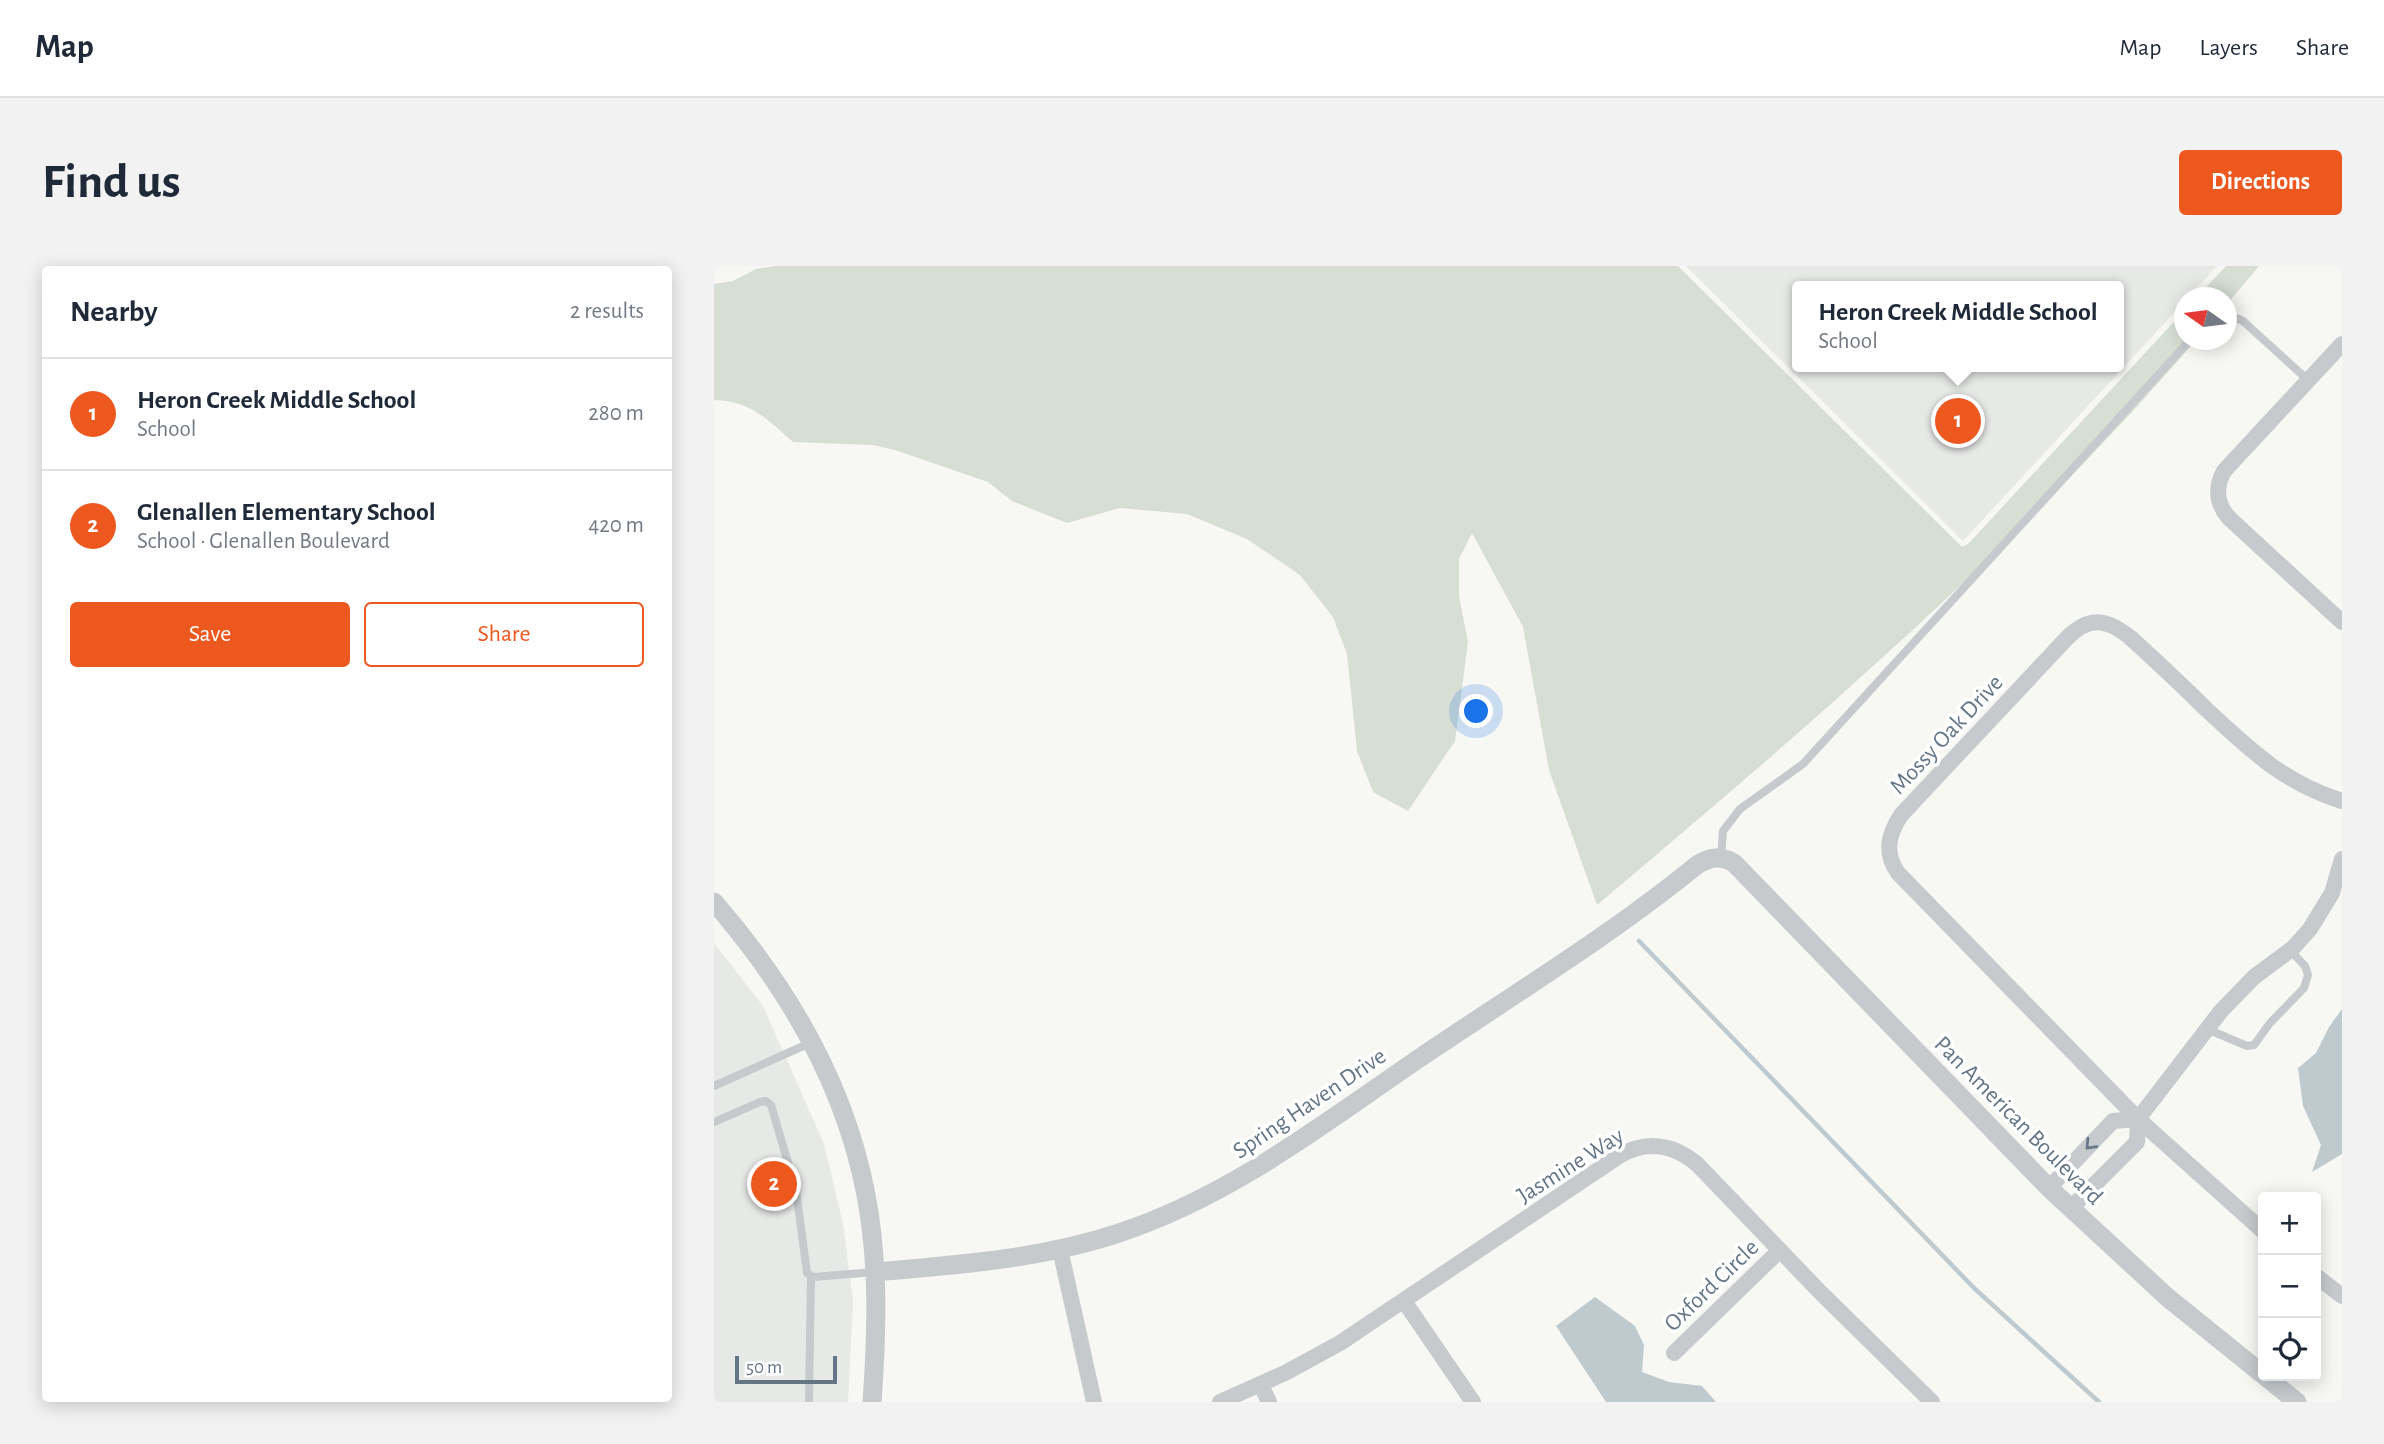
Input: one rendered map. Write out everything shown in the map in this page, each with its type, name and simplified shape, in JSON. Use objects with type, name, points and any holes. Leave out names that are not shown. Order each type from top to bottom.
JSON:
[{"type":"street","points":[[2342,344],[2224,471],[2218,484],[2218,499],[2229,518],[2342,622]]},
{"type":"street","name":"Mossy Oak Drive","points":[[2138,1119],[1898,873],[1889,848],[1894,826],[1901,815],[2067,638],[2079,627],[2096,622],[2115,626],[2132,639],[2248,748],[2273,768],[2310,790],[2342,801]]},
{"type":"street","name":"Spring Haven Drive","points":[[875,1272],[951,1265],[1060,1249],[1118,1234],[1225,1187],[1603,936],[1697,865],[1712,858],[1721,858]]},
{"type":"street","name":"Pan American Boulevard","points":[[1721,858],[1734,863],[2049,1188],[2177,1305],[2297,1402]]},
{"type":"street","points":[[2071,1208],[2137,1142],[2138,1119],[2207,1029],[2254,978],[2290,950],[2310,929],[2323,911],[2337,879],[2342,859]]},
{"type":"street","points":[[714,902],[749,942],[782,988],[836,1093],[856,1151],[867,1196],[875,1272],[876,1328],[872,1402]]},
{"type":"street","points":[[2049,1188],[2113,1121],[2138,1119],[2258,1227]]},
{"type":"street","name":"Jasmine Way","points":[[1220,1402],[1261,1385],[1340,1343],[1619,1156],[1647,1146],[1667,1147],[1686,1156],[1885,1358],[1932,1402]]},
{"type":"street","points":[[1060,1249],[1094,1402]]},
{"type":"street","name":"Oxford Circle","points":[[1674,1353],[1780,1250]]},
{"type":"street","points":[[2321,1280],[2342,1296]]},
{"type":"street","points":[[1404,1301],[1473,1402]]},
{"type":"street","points":[[1261,1385],[1269,1402]]},
{"type":"lane","points":[[2237,318],[2308,380]]},
{"type":"lane","points":[[1721,858],[1723,831],[1740,809],[1803,764],[2181,350]]},
{"type":"lane","points":[[2207,1029],[2248,1046],[2254,1045],[2270,1023],[2304,988],[2308,975],[2305,966],[2290,950]]},
{"type":"lane","points":[[714,1086],[812,1042]]},
{"type":"lane","points":[[714,1122],[760,1102],[766,1101],[771,1105],[796,1190],[807,1273],[811,1276],[809,1402]]},
{"type":"lane","points":[[811,1276],[875,1272]]},
{"type":"shaded area","points":[[775,266],[1678,266],[1962,547],[1968,544],[2174,322],[2174,350],[2187,350],[2127,417],[1983,564],[1832,703],[1597,905],[1549,770],[1523,627],[1472,533],[1459,559],[1459,596],[1468,642],[1455,741],[1408,811],[1373,792],[1357,751],[1347,654],[1333,617],[1300,575],[1247,539],[1187,514],[1120,508],[1067,523],[1012,501],[988,482],[898,451],[873,445],[793,442],[758,413],[738,404],[714,400],[714,284],[733,281],[756,269]]},
{"type":"shaded area","points":[[1686,266],[2217,266],[2197,287],[2174,287],[2174,313],[2124,367],[2124,281],[1792,281],[1792,371]]},
{"type":"shaded area","points":[[2226,266],[2259,266],[2237,292],[2237,287],[2206,287]]},
{"type":"shaded area","points":[[1793,372],[2119,372],[1963,541]]},
{"type":"shaded area","points":[[714,943],[763,1006],[824,1144],[843,1224],[853,1301],[848,1402],[714,1402]]},
{"type":"shaded area","points":[[2342,1009],[2342,1154],[2312,1172],[2321,1145],[2303,1106],[2298,1068],[2316,1053]]},
{"type":"shaded area","points":[[1595,1297],[1635,1326],[1644,1345],[1642,1372],[1669,1382],[1702,1386],[1716,1402],[1606,1402],[1556,1326]]},
{"type":"waterway","points":[[1639,941],[1974,1288],[2099,1402]]},
{"type":"place","name":"Heron Creek Middle School","points":[[1958,421]]},
{"type":"place","name":"Glenallen Elementary School","points":[[774,1184]]}]
